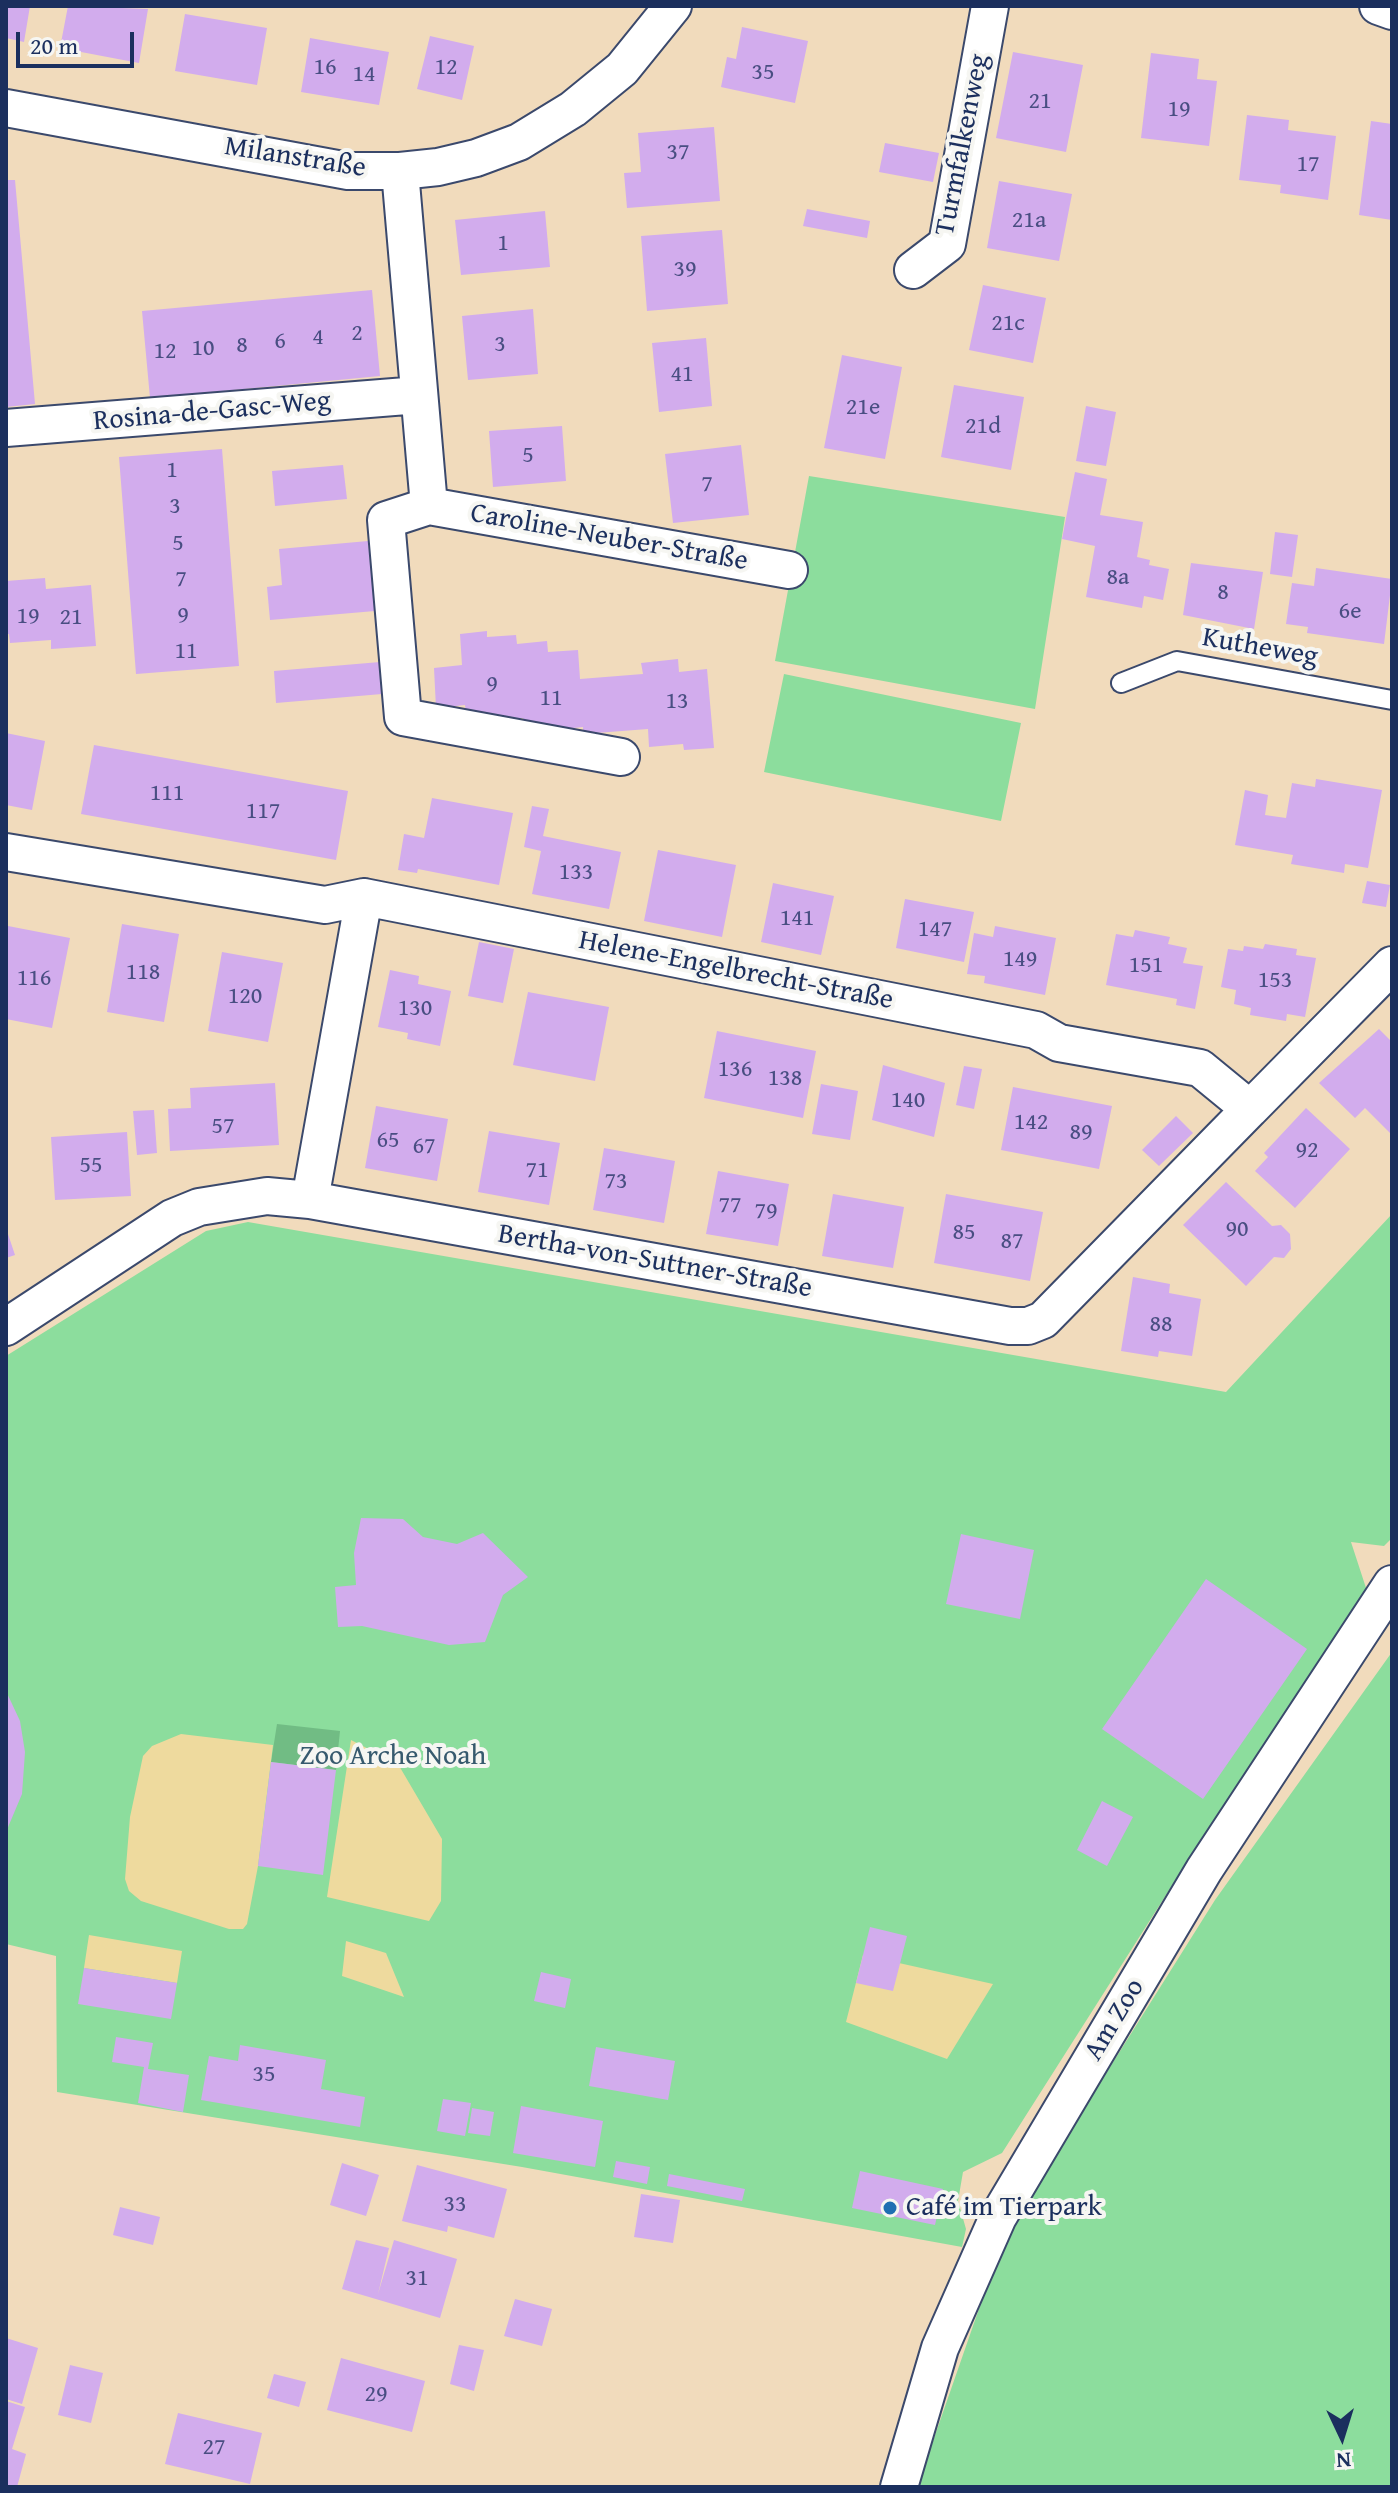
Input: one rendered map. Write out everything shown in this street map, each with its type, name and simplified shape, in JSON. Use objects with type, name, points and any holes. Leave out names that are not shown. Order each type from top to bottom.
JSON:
[{"type":"street","name":"Milanstraße","points":[[6,108],[348,171],[400,171],[476,158],[519,142],[573,109],[622,69],[673,6]]},
{"type":"street","name":"Turmfalkenweg","points":[[913,270],[947,244],[990,6]]},
{"type":"street","points":[[1378,6],[1392,11]]},
{"type":"street","points":[[400,171],[429,506]]},
{"type":"street","name":"Rosina-de-Gasc-Weg","points":[[6,428],[419,395]]},
{"type":"street","name":"Caroline-Neuber-Straße","points":[[621,757],[403,717],[386,520],[429,506],[789,570]]},
{"type":"street","name":"Helene-Engelbrecht-Straße","points":[[6,852],[325,905],[364,897],[1036,1030],[1059,1043],[1200,1068],[1250,1109]]},
{"type":"street","points":[[310,1200],[364,897]]},
{"type":"street","points":[[1250,1109],[1392,965]]},
{"type":"street","name":"Bertha-von-Suttner-Straße","points":[[6,1327],[172,1218],[199,1207],[267,1196],[310,1200],[1010,1326],[1028,1326],[1043,1320],[1250,1109]]},
{"type":"street","name":"Am Zoo","points":[[899,2487],[940,2348],[998,2217],[1204,1870],[1392,1584]]},
{"type":"lane","name":"Kutheweg","points":[[1121,683],[1177,661],[1392,700]]},
{"type":"green space","points":[[809,476],[1065,517],[1035,709],[775,661]]},
{"type":"green space","points":[[784,674],[1021,723],[1001,821],[764,772]]},
{"type":"green space","name":"Zoo Arche Noah","points":[[1392,1214],[1392,1538],[1384,1546],[1351,1542],[1367,1591],[1215,1818],[1002,2153],[963,2172],[958,2201],[966,2229],[962,2247],[522,2167],[57,2092],[56,1956],[6,1944],[6,1356],[206,1231],[248,1222],[1226,1392]]},
{"type":"green space","points":[[1392,1652],[1392,2487],[917,2487],[1005,2234],[1215,1900]]},
{"type":"green space","points":[[277,1724],[340,1731],[336,1770],[271,1762]]},
{"type":"sand","points":[[181,1734],[273,1745],[258,1866],[247,1924],[243,1929],[229,1929],[141,1901],[129,1891],[125,1879],[130,1817],[143,1756],[152,1746]]},
{"type":"sand","points":[[351,1740],[398,1764],[442,1839],[441,1901],[429,1921],[327,1897]]},
{"type":"sand","points":[[89,1935],[182,1951],[177,1983],[84,1968]]},
{"type":"sand","points":[[346,1941],[386,1953],[404,1997],[342,1976]]},
{"type":"sand","points":[[863,1955],[993,1984],[947,2059],[846,2022]]},
{"type":"building","points":[[6,6],[30,6],[24,42],[6,38]]},
{"type":"building","points":[[68,6],[148,9],[139,63],[60,48]]},
{"type":"building","points":[[185,14],[267,28],[257,85],[175,71]]},
{"type":"building","points":[[742,27],[808,41],[795,103],[721,87],[727,57],[736,59]]},
{"type":"building","points":[[430,36],[474,46],[462,100],[417,89]]},
{"type":"building","points":[[310,38],[389,52],[379,105],[301,92]]},
{"type":"building","points":[[1013,52],[1083,65],[1066,152],[996,138]]},
{"type":"building","points":[[1151,53],[1199,59],[1197,79],[1217,81],[1209,146],[1141,138]]},
{"type":"building","points":[[1247,115],[1289,120],[1288,130],[1336,136],[1328,200],[1280,193],[1281,185],[1239,180]]},
{"type":"building","points":[[1371,121],[1392,124],[1392,220],[1359,215]]},
{"type":"building","points":[[714,127],[720,201],[627,208],[624,173],[641,172],[638,133]]},
{"type":"building","points":[[885,143],[939,153],[933,182],[879,172]]},
{"type":"building","points":[[6,180],[15,180],[35,404],[6,407]]},
{"type":"building","points":[[999,181],[1072,194],[1059,261],[987,248]]},
{"type":"building","points":[[807,209],[870,221],[867,238],[803,226]]},
{"type":"building","points":[[545,211],[550,267],[461,275],[455,220]]},
{"type":"building","points":[[722,230],[728,304],[647,311],[641,236]]},
{"type":"building","points":[[983,285],[1046,298],[1033,363],[969,350]]},
{"type":"building","points":[[372,290],[380,376],[150,398],[142,311]]},
{"type":"building","points":[[533,309],[538,374],[468,380],[462,316]]},
{"type":"building","points":[[706,338],[712,406],[659,412],[652,343]]},
{"type":"building","points":[[842,355],[902,367],[885,459],[824,448]]},
{"type":"building","points":[[954,385],[1024,397],[1011,470],[941,457]]},
{"type":"building","points":[[1086,406],[1116,412],[1106,466],[1076,461]]},
{"type":"building","points":[[562,426],[566,481],[493,487],[489,431]]},
{"type":"building","points":[[741,445],[749,515],[673,523],[665,454]]},
{"type":"building","points":[[222,449],[239,666],[136,674],[119,457]]},
{"type":"building","points":[[343,465],[347,499],[275,506],[272,471]]},
{"type":"building","points":[[1075,472],[1107,479],[1100,515],[1143,522],[1137,557],[1150,560],[1149,565],[1169,569],[1163,600],[1144,596],[1142,608],[1086,597],[1095,546],[1062,539]]},
{"type":"building","points":[[1275,532],[1298,535],[1292,577],[1270,574]]},
{"type":"building","points":[[368,541],[375,611],[270,620],[267,587],[282,585],[279,549]]},
{"type":"building","points":[[1191,563],[1263,572],[1254,629],[1183,615]]},
{"type":"building","points":[[1316,568],[1392,579],[1384,644],[1307,633],[1308,627],[1286,624],[1292,583],[1314,586]]},
{"type":"building","points":[[45,578],[46,589],[91,585],[96,646],[51,649],[51,640],[10,643],[9,634],[6,634],[6,581]]},
{"type":"building","points":[[487,631],[487,637],[516,635],[517,644],[547,641],[548,652],[578,650],[580,679],[643,674],[641,663],[678,659],[679,672],[707,669],[714,748],[684,750],[683,744],[649,747],[648,729],[583,734],[583,727],[554,730],[553,724],[524,726],[523,718],[494,720],[493,713],[466,715],[465,705],[436,708],[434,668],[462,665],[460,634]]},
{"type":"building","points":[[380,662],[382,694],[276,703],[274,671]]},
{"type":"building","points":[[6,733],[45,741],[32,810],[6,805]]},
{"type":"building","points":[[94,745],[348,791],[336,860],[81,814]]},
{"type":"building","points":[[1316,779],[1382,790],[1368,868],[1345,864],[1344,873],[1291,864],[1293,855],[1235,845],[1245,790],[1268,795],[1265,815],[1286,818],[1292,783],[1315,787]]},
{"type":"building","points":[[432,798],[513,813],[499,885],[418,869],[417,873],[398,870],[404,834],[424,838]]},
{"type":"building","points":[[532,806],[549,809],[543,836],[621,852],[609,909],[532,894],[541,851],[524,847]]},
{"type":"building","points":[[658,850],[736,865],[722,937],[644,921]]},
{"type":"building","points":[[1367,881],[1390,885],[1386,907],[1362,903]]},
{"type":"building","points":[[773,883],[834,896],[821,955],[761,942]]},
{"type":"building","points":[[905,899],[974,912],[964,962],[896,948]]},
{"type":"building","points":[[122,924],[179,934],[164,1022],[107,1012]]},
{"type":"building","points":[[8,926],[70,938],[52,1028],[6,1019]]},
{"type":"building","points":[[995,926],[1056,938],[1045,995],[984,983],[985,976],[967,974],[974,933],[993,937]]},
{"type":"building","points":[[1135,930],[1170,937],[1168,944],[1187,948],[1183,963],[1203,966],[1195,1009],[1176,1005],[1177,999],[1106,985],[1116,934],[1133,937]]},
{"type":"building","points":[[479,942],[514,949],[503,1003],[468,996]]},
{"type":"building","points":[[1265,944],[1297,949],[1296,955],[1316,958],[1305,1017],[1287,1014],[1286,1021],[1250,1015],[1251,1008],[1234,1004],[1236,990],[1221,987],[1228,949],[1243,951],[1244,946],[1263,949]]},
{"type":"building","points":[[222,952],[283,963],[268,1042],[208,1031]]},
{"type":"building","points":[[390,970],[419,976],[418,984],[451,991],[440,1046],[407,1039],[408,1033],[378,1027]]},
{"type":"building","points":[[528,992],[609,1007],[595,1081],[513,1065]]},
{"type":"building","points":[[1379,1029],[1392,1042],[1392,1135],[1365,1108],[1355,1118],[1319,1083]]},
{"type":"building","points":[[717,1031],[816,1051],[803,1118],[704,1098]]},
{"type":"building","points":[[883,1065],[945,1083],[934,1137],[872,1120]]},
{"type":"building","points":[[964,1066],[982,1069],[974,1109],[956,1105]]},
{"type":"building","points":[[275,1083],[279,1145],[170,1151],[168,1109],[191,1108],[190,1088]]},
{"type":"building","points":[[821,1084],[858,1091],[850,1140],[812,1134]]},
{"type":"building","points":[[1013,1087],[1112,1106],[1099,1169],[1001,1150]]},
{"type":"building","points":[[376,1106],[448,1119],[437,1181],[365,1168]]},
{"type":"building","points":[[1306,1108],[1350,1149],[1295,1208],[1255,1171],[1268,1157],[1264,1153]]},
{"type":"building","points":[[154,1110],[157,1153],[137,1155],[133,1111]]},
{"type":"building","points":[[1176,1116],[1193,1133],[1159,1166],[1142,1150]]},
{"type":"building","points":[[489,1131],[560,1143],[549,1205],[478,1192]]},
{"type":"building","points":[[127,1132],[131,1196],[55,1200],[51,1137]]},
{"type":"building","points":[[604,1148],[675,1161],[664,1223],[593,1210]]},
{"type":"building","points":[[718,1171],[789,1184],[778,1246],[706,1234]]},
{"type":"building","points":[[1226,1182],[1272,1226],[1281,1225],[1290,1234],[1291,1249],[1284,1258],[1274,1257],[1246,1286],[1183,1225]]},
{"type":"building","points":[[833,1194],[904,1207],[893,1268],[822,1256]]},
{"type":"building","points":[[946,1194],[1043,1212],[1030,1281],[934,1263]]},
{"type":"building","points":[[6,1228],[15,1255],[6,1258]]},
{"type":"building","points":[[1133,1277],[1170,1284],[1169,1293],[1201,1299],[1192,1356],[1159,1351],[1158,1357],[1121,1351]]},
{"type":"building","points":[[361,1518],[403,1519],[423,1537],[457,1544],[483,1533],[528,1577],[503,1595],[485,1642],[449,1645],[362,1626],[338,1627],[335,1587],[356,1585],[354,1553]]},
{"type":"building","points":[[961,1534],[1034,1550],[1020,1619],[946,1604]]},
{"type":"building","points":[[1206,1579],[1307,1649],[1203,1799],[1102,1729]]},
{"type":"building","points":[[6,1691],[20,1721],[25,1752],[22,1794],[6,1832]]},
{"type":"building","points":[[271,1762],[336,1770],[323,1875],[258,1866]]},
{"type":"building","points":[[1102,1801],[1133,1817],[1107,1866],[1077,1850]]},
{"type":"building","points":[[870,1927],[907,1936],[893,1991],[856,1983]]},
{"type":"building","points":[[84,1968],[177,1983],[171,2019],[78,2004]]},
{"type":"building","points":[[541,1972],[571,1979],[565,2008],[534,2001]]},
{"type":"building","points":[[116,2037],[153,2043],[148,2069],[189,2075],[183,2112],[138,2103],[144,2067],[112,2062]]},
{"type":"building","points":[[240,2045],[326,2060],[321,2089],[365,2097],[360,2127],[201,2100],[209,2056],[238,2061]]},
{"type":"building","points":[[596,2047],[675,2061],[668,2100],[589,2086]]},
{"type":"building","points":[[443,2099],[471,2103],[465,2136],[437,2131]]},
{"type":"building","points":[[521,2106],[603,2121],[595,2167],[513,2153]]},
{"type":"building","points":[[472,2108],[494,2112],[490,2136],[468,2133]]},
{"type":"building","points":[[616,2161],[650,2167],[647,2184],[613,2177]]},
{"type":"building","points":[[342,2163],[379,2175],[366,2216],[330,2205]]},
{"type":"building","points":[[417,2165],[507,2189],[494,2238],[448,2226],[447,2232],[402,2221]]},
{"type":"building","points":[[860,2171],[943,2189],[935,2225],[852,2208]]},
{"type":"building","points":[[669,2174],[745,2189],[742,2201],[667,2186]]},
{"type":"building","points":[[641,2194],[680,2200],[673,2243],[634,2237]]},
{"type":"building","points":[[120,2207],[160,2217],[153,2245],[113,2235]]},
{"type":"building","points":[[356,2240],[389,2248],[378,2294],[394,2240],[457,2259],[440,2318],[342,2289]]},
{"type":"building","points":[[515,2299],[552,2309],[542,2346],[504,2336]]},
{"type":"building","points":[[6,2338],[38,2348],[22,2404],[6,2399]]},
{"type":"building","points":[[459,2345],[484,2350],[474,2391],[450,2384]]},
{"type":"building","points":[[341,2358],[425,2381],[412,2432],[327,2410]]},
{"type":"building","points":[[70,2365],[103,2373],[91,2423],[58,2415]]},
{"type":"building","points":[[274,2374],[306,2382],[299,2407],[267,2398]]},
{"type":"building","points":[[6,2401],[25,2407],[12,2449],[26,2454],[17,2487],[6,2487]]},
{"type":"building","points":[[178,2413],[262,2433],[250,2484],[165,2464]]},
{"type":"place","name":"Café im Tierpark","points":[[890,2208]]}]
